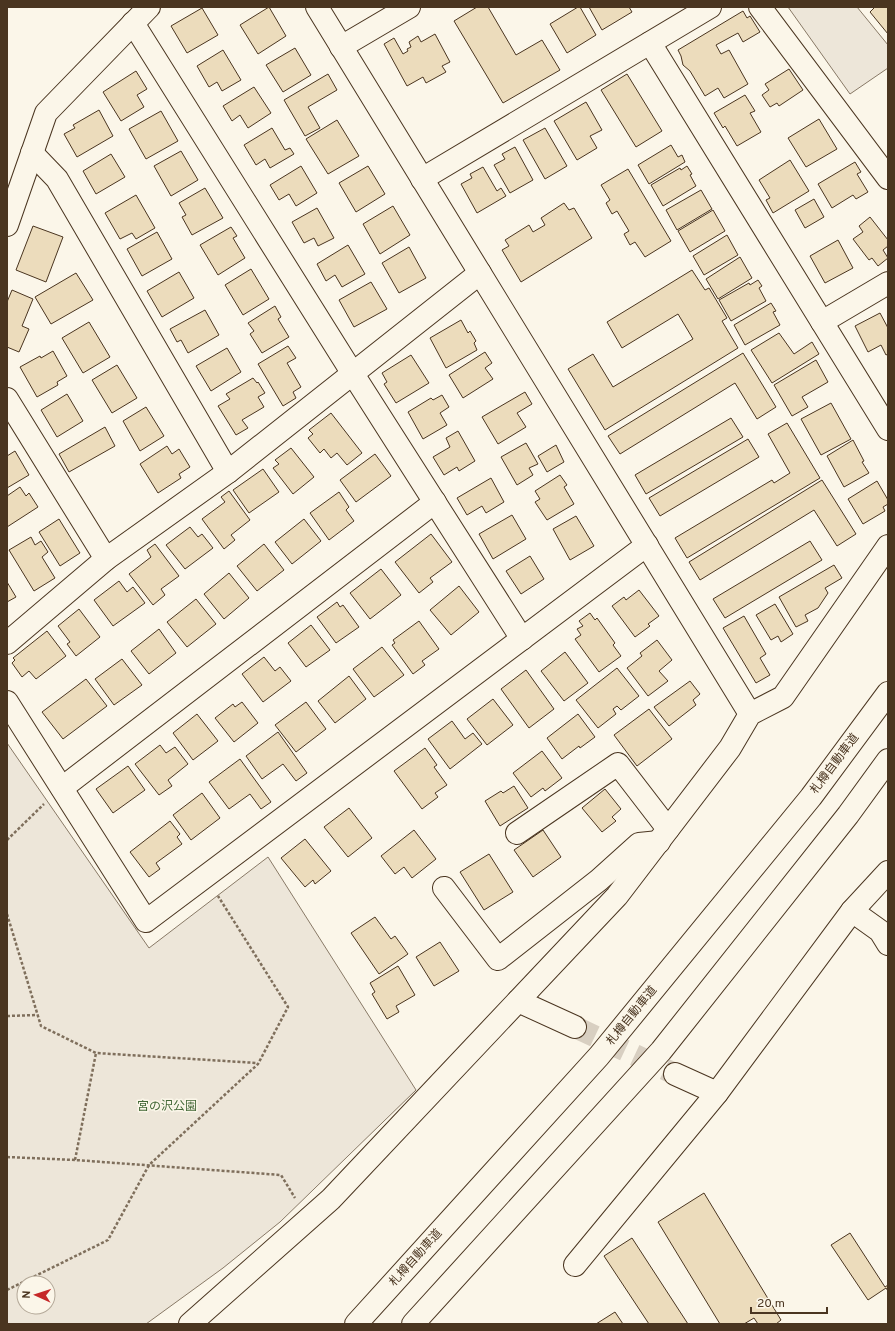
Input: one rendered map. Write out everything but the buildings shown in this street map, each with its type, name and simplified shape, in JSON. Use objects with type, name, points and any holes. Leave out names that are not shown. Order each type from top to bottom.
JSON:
[{"type":"main road","points":[[7,225],[46,113],[149,7]]},
{"type":"main road","points":[[317,7],[750,714]]},
{"type":"main road","points":[[341,47],[409,7]]},
{"type":"main road","points":[[422,179],[710,7]]},
{"type":"main road","points":[[760,7],[888,178]]},
{"type":"main road","points":[[133,23],[353,374],[522,639]]},
{"type":"main road","points":[[650,43],[888,430]]},
{"type":"main road","points":[[32,153],[56,179],[228,472]]},
{"type":"main road","points":[[7,643],[106,559],[228,472],[480,273]]},
{"type":"main road","points":[[822,322],[888,282]]},
{"type":"main road","points":[[7,399],[106,559]]},
{"type":"main road","points":[[62,788],[435,502]]},
{"type":"main road","points":[[7,702],[146,921],[647,545]]},
{"type":"main road","points":[[190,1324],[331,1199],[617,896],[730,748],[750,714],[783,697],[888,546]]},
{"type":"main road","name":"札樽自動車道","points":[[356,1324],[599,1056],[811,797],[888,693]]},
{"type":"main road","points":[[413,1324],[661,1051],[848,815],[888,760]]},
{"type":"main road","points":[[517,833],[618,764],[664,835]]},
{"type":"main road","points":[[444,888],[498,959],[599,880],[639,844],[664,835]]},
{"type":"main road","points":[[575,1266],[717,1094],[852,911],[888,872]]},
{"type":"main road","points":[[852,911],[880,931],[888,944]]},
{"type":"main road","points":[[518,1001],[575,1027]]},
{"type":"main road","points":[[675,1074],[717,1094]]},
{"type":"path","points":[[7,840],[62,788]]},
{"type":"path","points":[[7,1290],[108,1240],[149,1165],[258,1064],[288,1007],[206,876]]},
{"type":"path","points":[[7,914],[41,1026],[96,1053],[258,1064]]},
{"type":"path","points":[[7,1016],[37,1015]]},
{"type":"path","points":[[75,1160],[96,1053]]},
{"type":"path","points":[[7,1157],[75,1160],[281,1175],[308,1219]]},
{"type":"green space","points":[[788,7],[857,7],[888,45],[888,68],[850,94]]},
{"type":"green space","name":"宮の沢公園","points":[[7,743],[149,948],[268,857],[416,1090],[280,1222],[223,1268],[146,1324],[7,1324]]},
{"type":"tunnel","points":[[575,1027],[675,1074]]}]
